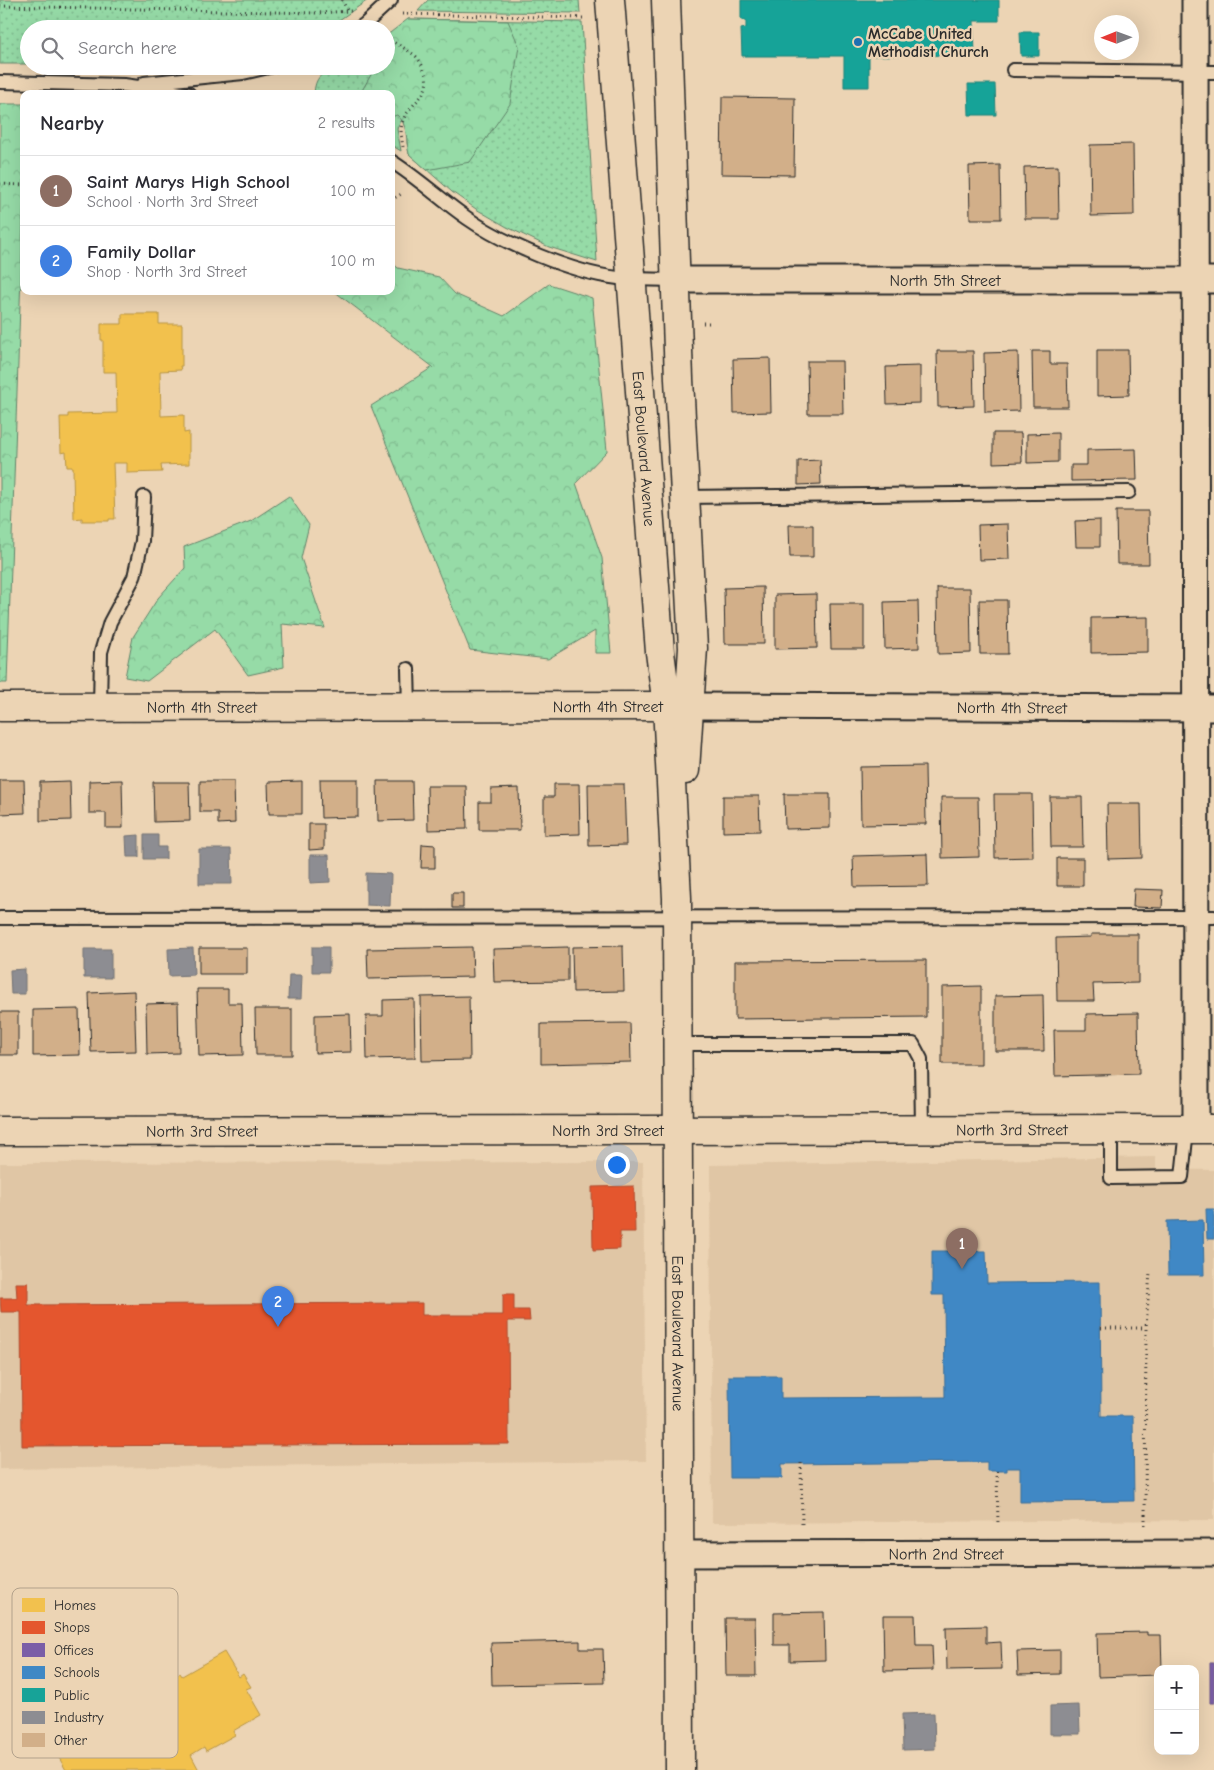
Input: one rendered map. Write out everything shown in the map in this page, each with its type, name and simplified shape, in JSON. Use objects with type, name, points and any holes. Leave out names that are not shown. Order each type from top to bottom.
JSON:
[{"type":"street","name":"East Boulevard Avenue","points":[[610,0],[660,652],[678,706]]},
{"type":"street","name":"East Boulevard Avenue","points":[[666,0],[675,280],[684,496],[693,648],[678,706],[677,1129],[680,1770]]},
{"type":"street","points":[[1195,0],[1205,72],[1205,917],[1199,1129]]},
{"type":"street","name":"North 5th Street","points":[[675,280],[1205,280]]},
{"type":"street","name":"North 4th Street","points":[[0,706],[1205,708]]},
{"type":"street","name":"North 3rd Street","points":[[0,1131],[1199,1129]]},
{"type":"street","name":"North 2nd Street","points":[[680,1554],[1214,1552]]},
{"type":"lane","points":[[370,20],[391,0]]},
{"type":"lane","points":[[1013,70],[1205,72]]},
{"type":"lane","points":[[124,85],[223,75]]},
{"type":"lane","points":[[0,82],[124,85],[160,90]]},
{"type":"lane","points":[[395,164],[468,220],[516,246],[578,268],[617,278],[675,280]]},
{"type":"lane","points":[[684,496],[1129,492]]},
{"type":"lane","points":[[100,706],[102,652],[110,622],[134,577],[142,541],[144,497]]},
{"type":"lane","points":[[408,669],[409,707]]},
{"type":"lane","points":[[0,918],[677,907],[1205,917]]},
{"type":"lane","points":[[677,1044],[914,1044],[922,1059],[922,1129]]},
{"type":"lane","points":[[1111,1129],[1111,1178],[1182,1177],[1199,1129]]},
{"type":"path","points":[[342,0],[348,12]]},
{"type":"path","points":[[0,6],[584,18]]},
{"type":"path","points":[[395,43],[415,55],[424,69],[427,84],[425,91],[405,116],[402,124],[401,132],[404,153]]},
{"type":"path","points":[[0,184],[20,185]]},
{"type":"path","points":[[395,198],[403,193]]},
{"type":"path","points":[[1145,1525],[1146,1328],[1150,1272]]},
{"type":"path","points":[[1101,1328],[1146,1328]]},
{"type":"path","points":[[801,1463],[802,1526]]},
{"type":"path","points":[[997,1471],[998,1526]]},
{"type":"shaded area","points":[[1156,1157],[1156,1169],[1214,1170],[1214,1520],[712,1523],[710,1165]]},
{"type":"shaded area","points":[[643,1162],[646,1461],[0,1469],[0,1163]]},
{"type":"green space","points":[[0,0],[368,0],[339,20],[20,20],[20,64],[0,64]]},
{"type":"green space","points":[[428,0],[579,0],[580,13],[418,11]]},
{"type":"green space","points":[[408,19],[582,22],[597,262],[549,247],[507,227],[452,192],[409,154],[407,143]]},
{"type":"green space","points":[[408,19],[508,21],[519,46],[510,104],[470,162],[427,170],[409,154],[405,128],[401,118],[395,116],[395,90],[362,90],[371,75],[395,75],[395,29]]},
{"type":"green space","points":[[322,75],[389,75],[393,90],[315,90],[317,80]]},
{"type":"green space","points":[[395,96],[402,119],[397,129],[401,151],[395,147]]},
{"type":"green space","points":[[0,104],[20,104],[20,295],[7,683],[0,683]]},
{"type":"green space","points":[[395,265],[398,268],[439,277],[455,294],[504,316],[549,284],[592,298],[607,451],[576,483],[602,558],[611,653],[595,653],[595,631],[548,659],[470,650],[371,406],[433,367],[339,295],[395,295]]},
{"type":"green space","points":[[289,496],[309,525],[301,558],[325,628],[282,624],[284,667],[248,675],[215,629],[147,681],[125,677],[133,637],[158,598],[185,568],[184,547],[251,521]]},
{"type":"building: Homes","points":[[122,314],[159,314],[159,324],[182,324],[181,370],[160,371],[161,416],[184,415],[184,433],[189,432],[189,464],[161,465],[162,472],[127,473],[127,463],[113,463],[115,519],[109,519],[109,521],[82,521],[82,518],[74,519],[73,467],[67,467],[66,452],[61,453],[60,417],[68,417],[68,414],[117,413],[116,372],[103,372],[101,324],[122,324]]},
{"type":"building: Homes","points":[[224,1652],[239,1677],[243,1674],[251,1687],[246,1689],[261,1715],[233,1731],[235,1735],[206,1751],[204,1747],[191,1755],[199,1770],[66,1770],[59,1758],[178,1758],[178,1674],[180,1673],[182,1676]]},
{"type":"building: Shops","points":[[634,1186],[635,1232],[620,1232],[620,1249],[593,1250],[592,1187]]},
{"type":"building: Shops","points":[[16,1283],[28,1283],[28,1305],[422,1303],[422,1315],[503,1315],[503,1294],[514,1294],[514,1310],[529,1310],[530,1321],[508,1321],[509,1444],[22,1446],[21,1312],[1,1312],[0,1298],[17,1298]]},
{"type":"building: Offices","points":[[1210,1663],[1214,1663],[1214,1703],[1210,1703]]},
{"type":"building: Schools","points":[[1206,1209],[1214,1209],[1214,1239],[1207,1239]]},
{"type":"building: Schools","points":[[1203,1220],[1204,1275],[1168,1275],[1167,1221]]},
{"type":"building: Schools","points":[[932,1251],[986,1251],[987,1283],[1100,1282],[1101,1416],[1133,1416],[1134,1501],[1020,1502],[1020,1468],[1007,1468],[1007,1471],[987,1471],[987,1462],[782,1464],[782,1478],[730,1478],[729,1376],[781,1376],[781,1398],[945,1397],[944,1295],[932,1295]]},
{"type":"building: Public","name":"McCabe United Methodist Church","points":[[741,0],[999,0],[999,21],[974,21],[975,55],[869,56],[869,87],[844,87],[844,56],[742,56],[741,29],[746,28],[746,20],[741,20]]},
{"type":"building: Public","points":[[1020,32],[1039,32],[1039,56],[1021,56]]},
{"type":"building: Public","points":[[968,84],[995,84],[996,115],[969,115]]},
{"type":"building: Industry","points":[[139,835],[139,857],[127,857],[126,836]]},
{"type":"building: Industry","points":[[144,835],[158,835],[158,847],[166,847],[166,859],[144,859]]},
{"type":"building: Industry","points":[[199,849],[231,849],[232,884],[199,884]]},
{"type":"building: Industry","points":[[310,855],[329,855],[330,882],[310,883]]},
{"type":"building: Industry","points":[[366,873],[391,874],[390,906],[366,905]]},
{"type":"building: Industry","points":[[312,947],[329,947],[329,972],[312,972]]},
{"type":"building: Industry","points":[[193,948],[194,975],[169,976],[168,949]]},
{"type":"building: Industry","points":[[84,949],[111,949],[111,978],[84,978]]},
{"type":"building: Industry","points":[[25,969],[25,994],[11,994],[10,970]]},
{"type":"building: Industry","points":[[289,975],[302,975],[301,999],[288,999]]},
{"type":"building: Industry","points":[[1079,1705],[1080,1734],[1050,1734],[1050,1706]]},
{"type":"building: Industry","points":[[934,1713],[935,1749],[903,1750],[902,1714]]},
{"type":"building: Other","points":[[722,97],[795,98],[794,175],[721,174]]},
{"type":"building: Other","points":[[1133,144],[1134,215],[1091,216],[1090,145]]},
{"type":"building: Other","points":[[1000,165],[1001,219],[970,219],[969,166]]},
{"type":"building: Other","points":[[1058,166],[1059,219],[1025,219],[1024,167]]},
{"type":"building: Other","points":[[1097,350],[1128,350],[1129,395],[1097,396]]},
{"type":"building: Other","points":[[937,351],[973,351],[974,406],[938,407]]},
{"type":"building: Other","points":[[1032,351],[1050,351],[1050,364],[1067,364],[1068,407],[1033,407]]},
{"type":"building: Other","points":[[1018,352],[1019,411],[985,412],[984,353]]},
{"type":"building: Other","points":[[770,358],[771,412],[734,413],[733,359]]},
{"type":"building: Other","points":[[807,361],[842,361],[843,414],[808,414]]},
{"type":"building: Other","points":[[920,366],[920,403],[887,404],[886,367]]},
{"type":"building: Other","points":[[993,433],[1021,433],[1022,462],[993,463]]},
{"type":"building: Other","points":[[1058,433],[1058,462],[1027,463],[1027,434]]},
{"type":"building: Other","points":[[1136,449],[1137,480],[1071,481],[1071,465],[1087,465],[1087,450]]},
{"type":"building: Other","points":[[820,460],[821,484],[798,485],[798,461]]},
{"type":"building: Other","points":[[1116,511],[1148,511],[1149,564],[1117,564]]},
{"type":"building: Other","points":[[1100,520],[1100,547],[1076,547],[1075,521]]},
{"type":"building: Other","points":[[1008,524],[1009,559],[979,560],[978,525]]},
{"type":"building: Other","points":[[789,525],[813,525],[813,557],[790,557]]},
{"type":"building: Other","points":[[763,587],[764,644],[725,644],[724,588]]},
{"type":"building: Other","points":[[937,588],[970,588],[971,653],[938,654]]},
{"type":"building: Other","points":[[816,594],[817,648],[775,649],[775,595]]},
{"type":"building: Other","points":[[979,600],[1007,600],[1008,654],[980,654]]},
{"type":"building: Other","points":[[918,601],[919,648],[885,649],[884,602]]},
{"type":"building: Other","points":[[830,604],[864,604],[864,649],[831,649]]},
{"type":"building: Other","points":[[1148,617],[1148,652],[1091,653],[1091,618]]},
{"type":"building: Other","points":[[925,766],[926,824],[861,825],[860,767]]},
{"type":"building: Other","points":[[320,779],[358,779],[358,817],[321,818]]},
{"type":"building: Other","points":[[0,780],[24,780],[25,813],[0,814]]},
{"type":"building: Other","points":[[122,780],[123,828],[106,828],[106,813],[89,813],[89,781]]},
{"type":"building: Other","points":[[70,781],[71,820],[40,821],[40,782]]},
{"type":"building: Other","points":[[200,781],[234,781],[235,823],[218,824],[218,812],[200,812]]},
{"type":"building: Other","points":[[302,781],[302,814],[269,814],[268,782]]},
{"type":"building: Other","points":[[377,781],[412,781],[413,820],[378,821]]},
{"type":"building: Other","points":[[153,782],[189,782],[190,821],[154,822]]},
{"type":"building: Other","points":[[554,784],[579,784],[580,834],[544,835],[544,797],[554,797]]},
{"type":"building: Other","points":[[588,784],[624,784],[626,845],[589,846]]},
{"type":"building: Other","points":[[427,786],[466,786],[467,829],[428,830]]},
{"type":"building: Other","points":[[519,788],[520,830],[479,830],[479,802],[491,802],[491,789]]},
{"type":"building: Other","points":[[784,794],[830,794],[830,828],[785,829]]},
{"type":"building: Other","points":[[994,794],[1032,794],[1033,857],[995,858]]},
{"type":"building: Other","points":[[723,796],[759,796],[760,831],[723,832]]},
{"type":"building: Other","points":[[941,797],[978,797],[979,857],[942,858]]},
{"type":"building: Other","points":[[1050,797],[1082,797],[1083,847],[1051,847]]},
{"type":"building: Other","points":[[1107,804],[1141,804],[1142,858],[1108,859]]},
{"type":"building: Other","points":[[309,824],[324,824],[324,849],[309,850]]},
{"type":"building: Other","points":[[422,844],[435,845],[435,868],[421,868]]},
{"type":"building: Other","points":[[927,854],[928,886],[854,887],[853,856]]},
{"type":"building: Other","points":[[1057,858],[1083,858],[1083,886],[1057,886]]},
{"type":"building: Other","points":[[1134,889],[1163,890],[1162,908],[1133,907]]},
{"type":"building: Other","points":[[452,893],[463,893],[463,908],[452,908]]},
{"type":"building: Other","points":[[1091,934],[1138,934],[1138,983],[1093,984],[1094,1001],[1057,1001],[1056,938],[1091,937]]},
{"type":"building: Other","points":[[623,946],[624,991],[573,992],[572,947]]},
{"type":"building: Other","points":[[472,947],[473,977],[368,979],[367,949]]},
{"type":"building: Other","points":[[568,947],[568,981],[494,982],[493,949]]},
{"type":"building: Other","points":[[199,948],[247,948],[247,974],[199,974]]},
{"type":"building: Other","points":[[926,960],[926,1017],[735,1019],[735,961]]},
{"type":"building: Other","points":[[981,986],[981,1064],[942,1064],[942,987]]},
{"type":"building: Other","points":[[197,989],[228,989],[228,1003],[242,1003],[243,1055],[199,1056]]},
{"type":"building: Other","points":[[134,991],[136,1051],[91,1052],[89,993]]},
{"type":"building: Other","points":[[1043,995],[1044,1051],[995,1051],[995,996]]},
{"type":"building: Other","points":[[469,996],[470,1060],[422,1061],[421,997]]},
{"type":"building: Other","points":[[414,999],[415,1058],[367,1059],[366,1016],[383,1016],[383,1000]]},
{"type":"building: Other","points":[[178,1003],[179,1053],[147,1054],[146,1004]]},
{"type":"building: Other","points":[[79,1009],[80,1055],[33,1056],[33,1010]]},
{"type":"building: Other","points":[[255,1009],[292,1009],[292,1055],[256,1055]]},
{"type":"building: Other","points":[[0,1012],[18,1012],[18,1055],[0,1055]]},
{"type":"building: Other","points":[[1138,1013],[1139,1074],[1055,1076],[1054,1030],[1086,1030],[1086,1014]]},
{"type":"building: Other","points":[[350,1014],[351,1052],[315,1053],[315,1015]]},
{"type":"building: Other","points":[[630,1023],[631,1062],[541,1064],[541,1024]]},
{"type":"building: Other","points":[[824,1612],[825,1660],[790,1661],[790,1645],[774,1645],[774,1613]]},
{"type":"building: Other","points":[[883,1615],[915,1615],[916,1645],[932,1645],[933,1670],[884,1671]]},
{"type":"building: Other","points":[[725,1618],[755,1618],[756,1676],[726,1676]]},
{"type":"building: Other","points":[[986,1626],[986,1643],[1001,1642],[1002,1669],[947,1670],[946,1627]]},
{"type":"building: Other","points":[[1147,1632],[1147,1635],[1161,1635],[1162,1665],[1154,1665],[1154,1675],[1098,1677],[1097,1633]]},
{"type":"building: Other","points":[[580,1641],[580,1649],[603,1649],[604,1683],[492,1685],[491,1643]]},
{"type":"building: Other","points":[[1060,1650],[1060,1674],[1018,1675],[1017,1651]]},
{"type":"place","name":"McCabe United Methodist Church","points":[[858,42]]},
{"type":"place","name":"Saint Marys High School","points":[[962,1269]]},
{"type":"place","name":"Family Dollar","points":[[278,1327]]}]
